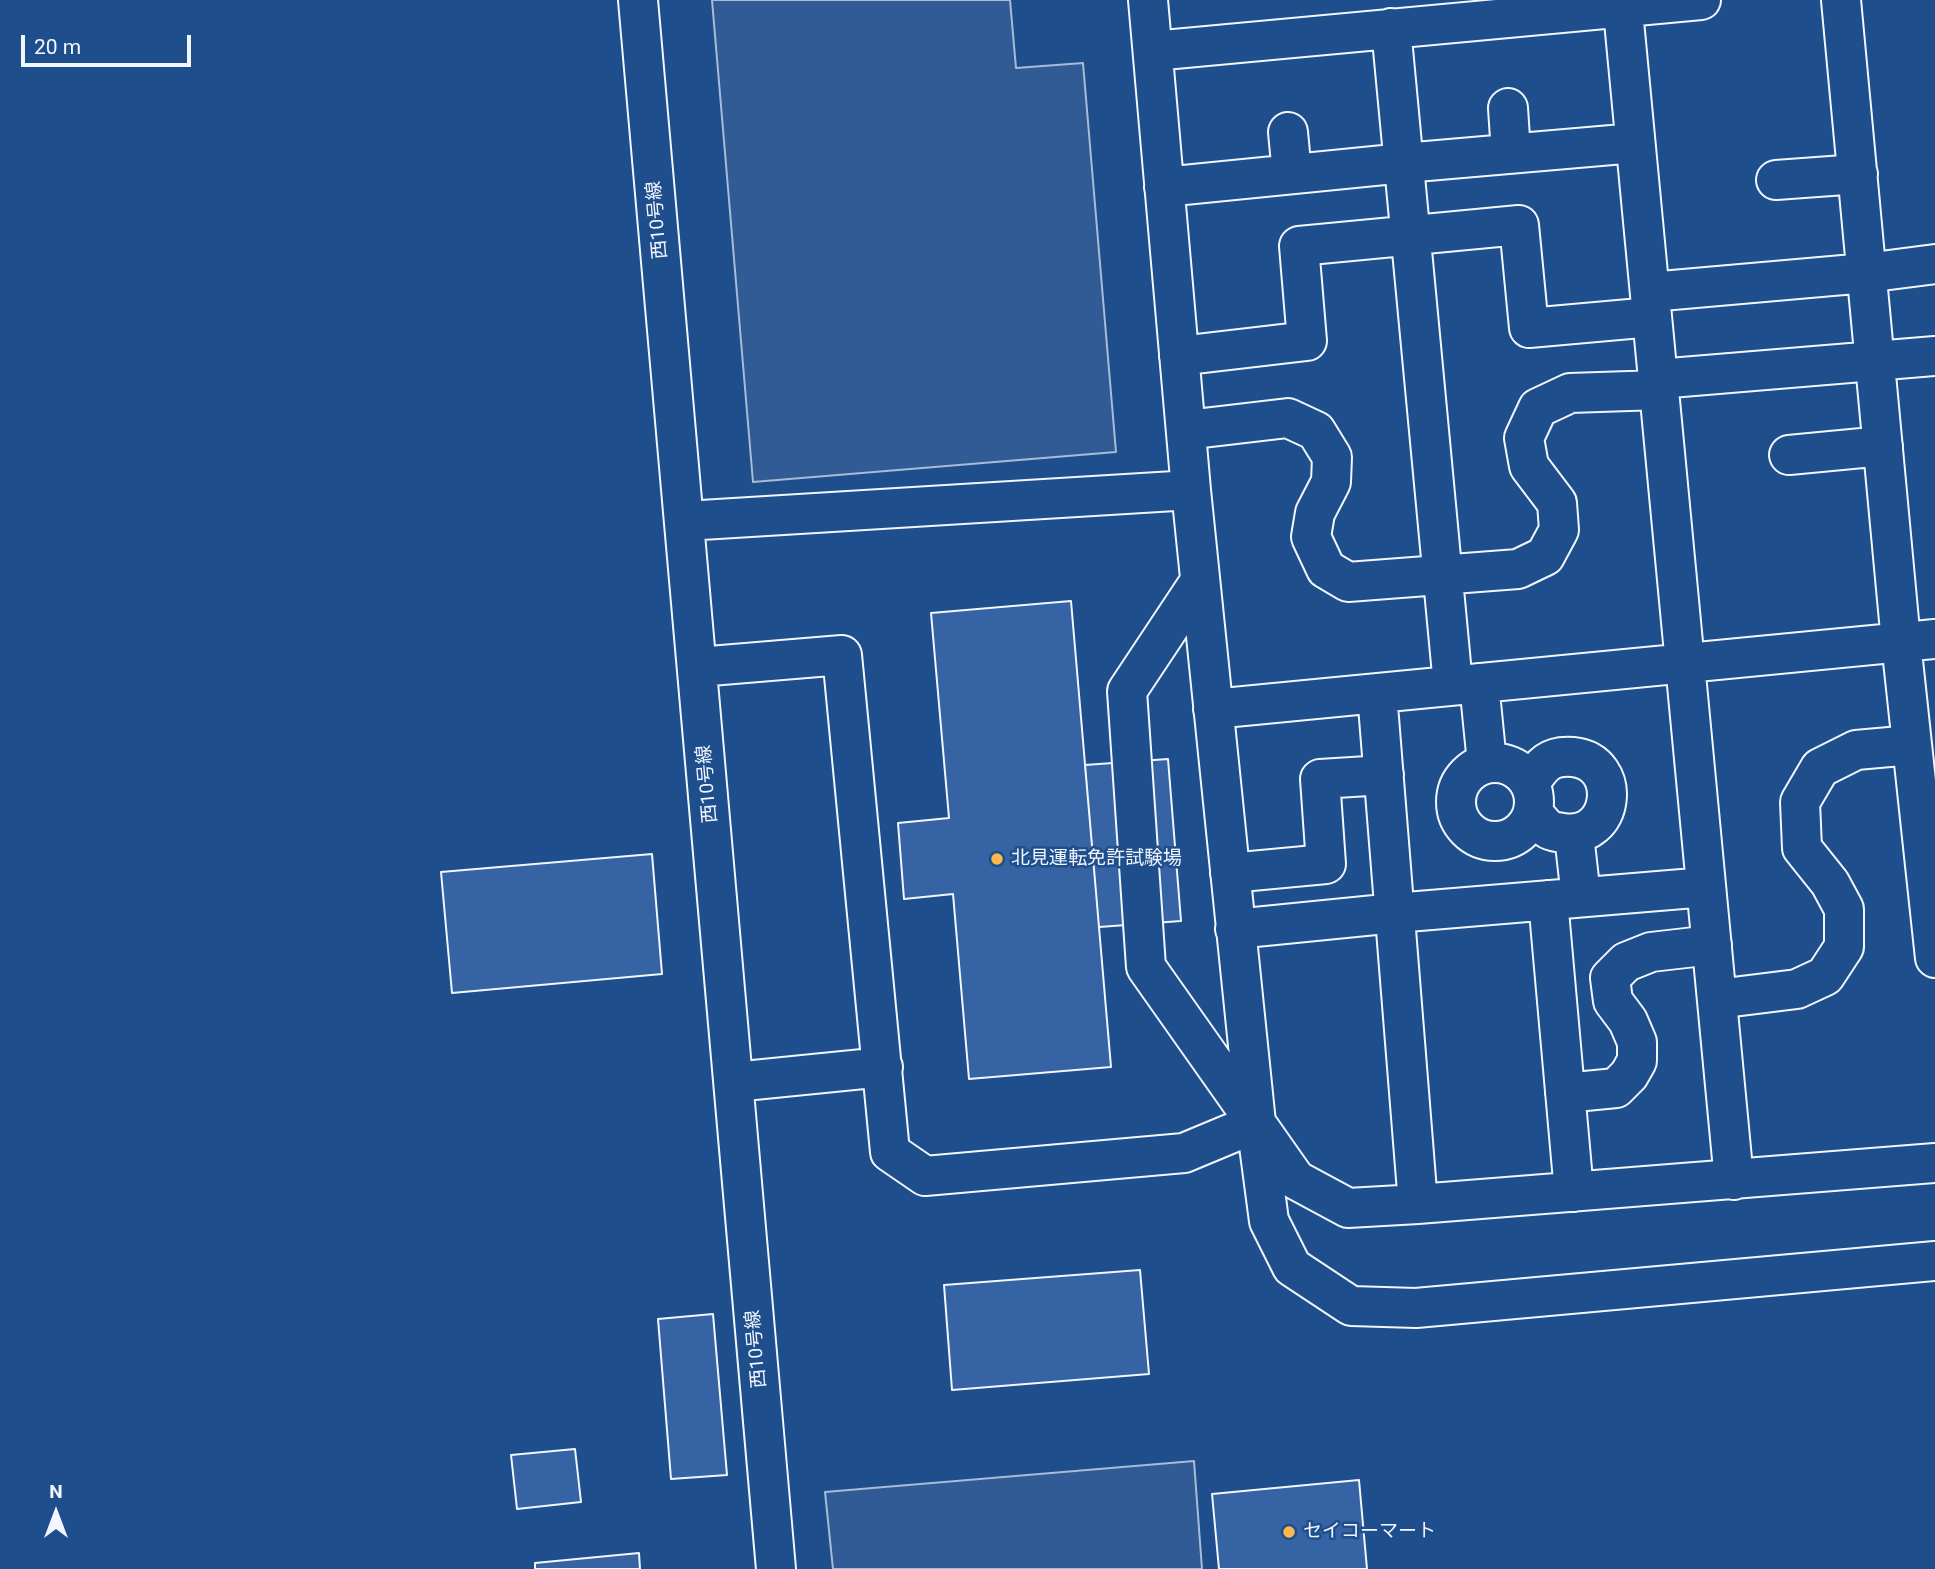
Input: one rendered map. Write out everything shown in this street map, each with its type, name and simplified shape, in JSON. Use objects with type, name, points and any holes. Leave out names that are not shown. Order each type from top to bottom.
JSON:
[{"type":"street","name":"西10号線","points":[[638,0],[776,1569]]},
{"type":"street","points":[[1148,0],[1200,581],[1256,1123],[1269,1221],[1292,1267],[1351,1306],[1416,1308],[1935,1261]]},
{"type":"street","points":[[1153,51],[1622,3],[1701,0]]},
{"type":"street","points":[[1841,0],[1883,446],[1918,640],[1912,745],[1935,958]]},
{"type":"street","points":[[1622,3],[1734,1180]]},
{"type":"street","points":[[1391,28],[1442,573],[1466,684],[1487,762]]},
{"type":"street","points":[[1508,108],[1511,153]]},
{"type":"street","points":[[1288,132],[1292,174]]},
{"type":"street","points":[[1164,187],[1635,143]]},
{"type":"street","points":[[1776,180],[1858,174]]},
{"type":"street","points":[[1179,356],[1307,341],[1298,246],[1519,225],[1529,328],[1651,304],[1935,264]]},
{"type":"street","points":[[1186,430],[1288,418],[1316,431],[1332,457],[1331,482],[1315,513],[1311,537],[1326,569],[1348,582],[1518,569],[1545,556],[1559,530],[1557,503],[1529,466],[1524,438],[1538,408],[1570,393],[1935,356]]},
{"type":"street","points":[[1789,455],[1883,446]]},
{"type":"street","points":[[685,521],[1192,489]]},
{"type":"street","points":[[1200,581],[1127,691],[1146,967],[1296,1180],[1348,1208],[1935,1163]]},
{"type":"street","points":[[1213,709],[1918,640]]},
{"type":"street","points":[[698,667],[842,655],[890,1152],[925,1176],[1184,1153],[1256,1123]]},
{"type":"street","points":[[1377,693],[1418,1204]]},
{"type":"street","points":[[1717,999],[1797,989],[1825,976],[1844,947],[1844,909],[1830,883],[1802,848],[1800,802],[1820,768],[1856,750],[1912,745]]},
{"type":"street","points":[[1487,762],[1468,772],[1457,789],[1455,811],[1464,829],[1482,841],[1503,842],[1522,831],[1532,798],[1542,765],[1561,756],[1582,758],[1599,770],[1608,789],[1606,810],[1593,827],[1574,835],[1550,831],[1532,798],[1512,766],[1487,762]]},
{"type":"street","points":[[1230,873],[1326,864],[1320,779],[1384,775]]},
{"type":"street","points":[[1574,835],[1564,899],[1565,1093],[1574,1192]]},
{"type":"street","points":[[1235,929],[1706,887]]},
{"type":"street","points":[[1565,1093],[1616,1088],[1629,1075],[1637,1061],[1637,1042],[1628,1021],[1613,1001],[1610,978],[1626,962],[1651,952],[1712,945]]},
{"type":"street","points":[[734,1082],[883,1067]]},
{"type":"shaded area","points":[[712,0],[1010,0],[1016,68],[1083,63],[1116,452],[753,482]]},
{"type":"shaded area","points":[[1194,1461],[1202,1569],[833,1569],[825,1492]]},
{"type":"building","name":"北見運転免許試験場","points":[[1071,601],[1111,1067],[969,1079],[953,894],[904,899],[898,823],[949,818],[931,613]]},
{"type":"building","points":[[1168,759],[1181,921],[1099,927],[1085,765]]},
{"type":"building","points":[[652,854],[662,974],[452,993],[441,872]]},
{"type":"building","points":[[1140,1270],[1149,1374],[952,1390],[944,1285]]},
{"type":"building","points":[[713,1314],[727,1475],[671,1479],[658,1319]]},
{"type":"building","points":[[575,1449],[581,1502],[517,1509],[511,1455]]},
{"type":"building","name":"セイコーマート","points":[[1359,1480],[1367,1569],[1219,1569],[1212,1494]]},
{"type":"building","points":[[639,1553],[640,1569],[535,1569],[535,1563]]},
{"type":"place","name":"北見運転免許試験場","points":[[997,859]]},
{"type":"place","name":"セイコーマート","points":[[1289,1532]]}]
